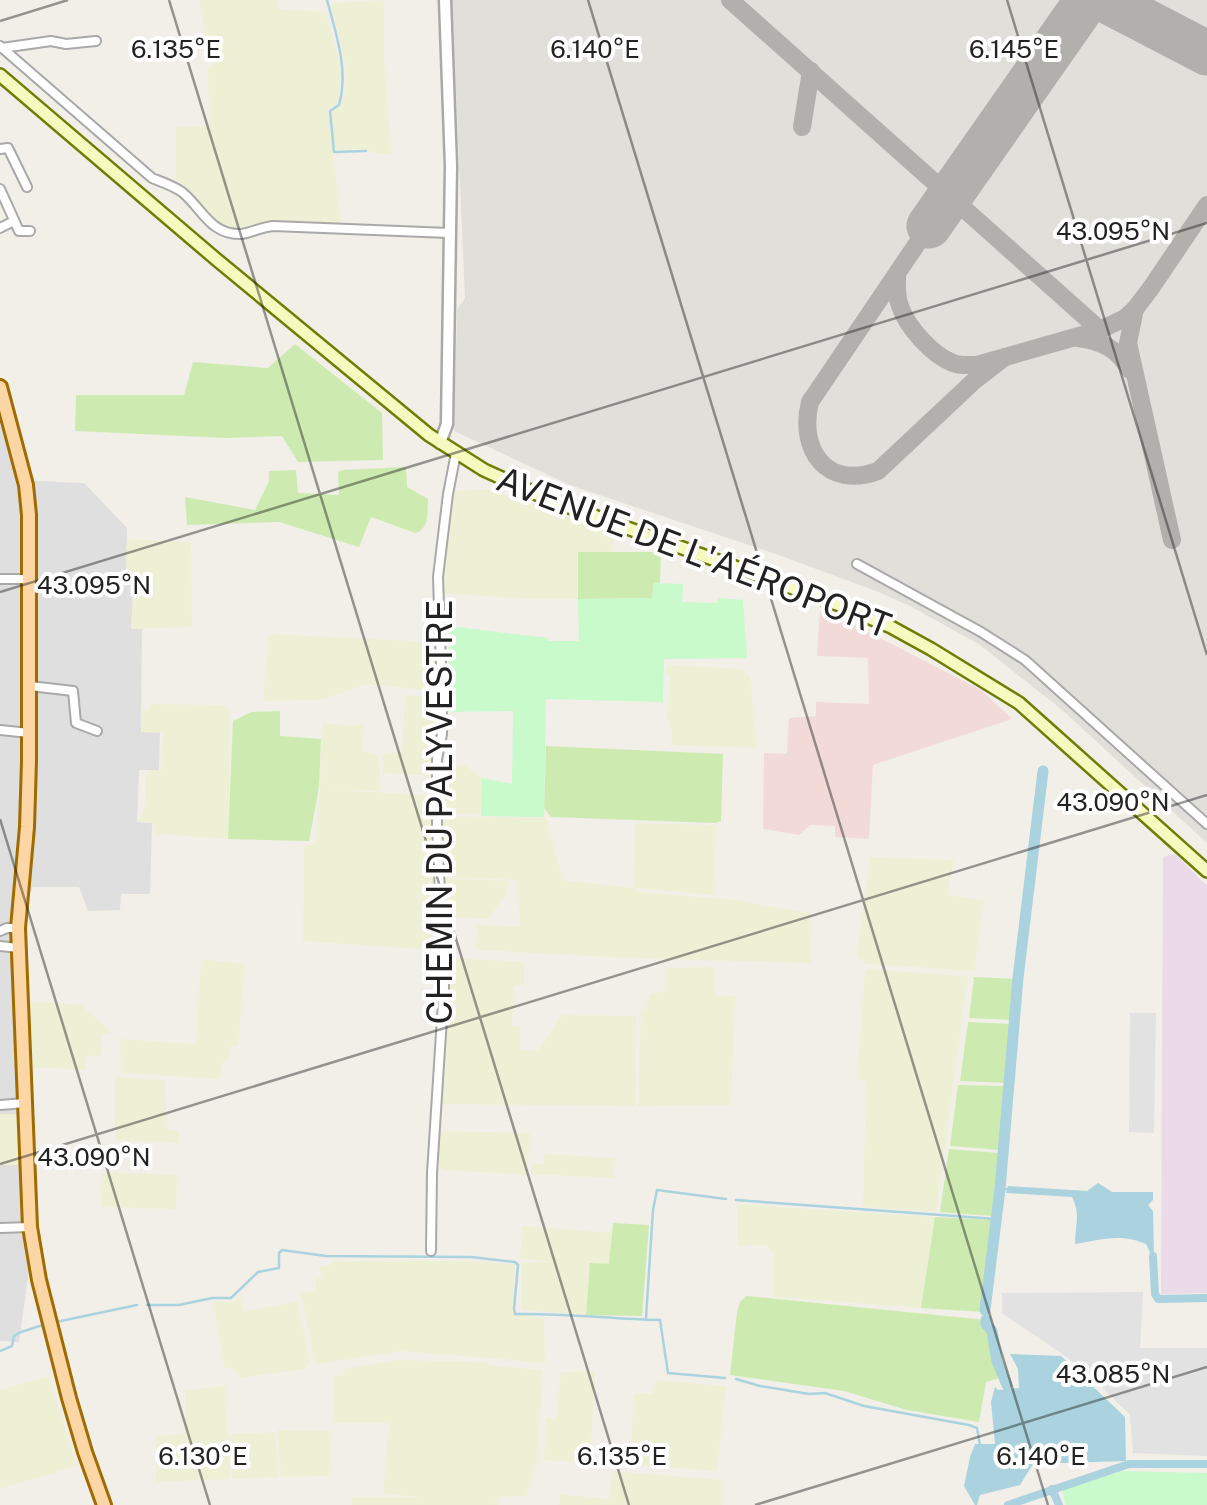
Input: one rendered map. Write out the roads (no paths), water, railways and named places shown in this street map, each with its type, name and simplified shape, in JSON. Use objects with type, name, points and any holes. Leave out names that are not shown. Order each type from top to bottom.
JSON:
[{"type":"main road","name":"AVENUE DE L'AÉROPORT","points":[[0,75],[440,443],[484,470],[550,500],[851,609],[931,649],[1019,703],[1207,871]]},
{"type":"main road","points":[[0,387],[26,485],[30,686],[27,827],[18,948],[30,1227],[38,1280],[69,1398],[104,1505]]},
{"type":"street","points":[[440,443],[447,424],[451,153],[445,0]]},
{"type":"street","points":[[1,46],[96,42]]},
{"type":"street","points":[[1,46],[152,178],[182,192],[219,230],[244,234],[272,226],[449,233]]},
{"type":"street","points":[[0,149],[8,148],[27,187]]},
{"type":"street","points":[[0,189],[18,231],[30,231]]},
{"type":"street","points":[[0,228],[14,221]]},
{"type":"street","name":"CHEMIN DU PALYVESTRE","points":[[431,1251],[444,986],[437,825],[437,759],[442,734],[438,577],[456,453]]},
{"type":"street","points":[[857,564],[1025,660],[1207,824]]},
{"type":"street","points":[[0,579],[29,579]]},
{"type":"street","points":[[30,686],[74,691],[76,722],[97,731]]},
{"type":"street","points":[[0,730],[29,733]]},
{"type":"street","points":[[0,931],[18,928]]},
{"type":"street","points":[[0,946],[18,948]]},
{"type":"street","points":[[0,1105],[25,1103]]},
{"type":"street","points":[[0,1228],[30,1227]]},
{"type":"water","points":[[1098,1183],[1112,1192],[1153,1192],[1148,1205],[1153,1211],[1154,1255],[1146,1244],[1127,1239],[1075,1244],[1077,1215],[1072,1197],[1006,1193],[1008,1186],[1087,1191]]},
{"type":"water","points":[[1010,1354],[1061,1356],[1125,1417],[1126,1461],[1033,1464],[1020,1485],[980,1495],[975,1505],[964,1486],[975,1444],[995,1444],[991,1402],[995,1387],[1019,1388],[1018,1369]]},
{"type":"waterway","points":[[327,0],[343,79],[339,105],[330,111],[334,152],[366,151]]},
{"type":"waterway","points":[[985,1310],[1043,771]]},
{"type":"waterway","points":[[1000,1189],[1007,1189]]},
{"type":"waterway","points":[[646,1318],[657,1190],[726,1199]]},
{"type":"waterway","points":[[736,1200],[996,1219]]},
{"type":"waterway","points":[[147,1305],[231,1298],[258,1272],[279,1268],[282,1250],[326,1256],[471,1257],[515,1262],[515,1314],[660,1320],[668,1373],[725,1378]]},
{"type":"waterway","points":[[1153,1256],[1158,1299],[1207,1298]]},
{"type":"waterway","points":[[56,1322],[137,1305]]},
{"type":"waterway","points":[[986,1320],[1007,1385]]},
{"type":"waterway","points":[[0,1351],[12,1346],[14,1336],[43,1325]]},
{"type":"waterway","points":[[736,1379],[809,1394],[825,1393],[864,1406],[969,1425],[977,1428],[980,1445]]},
{"type":"waterway","points":[[1008,1505],[1129,1464],[1207,1464]]},
{"type":"waterway","points":[[1052,1489],[1059,1505]]}]
